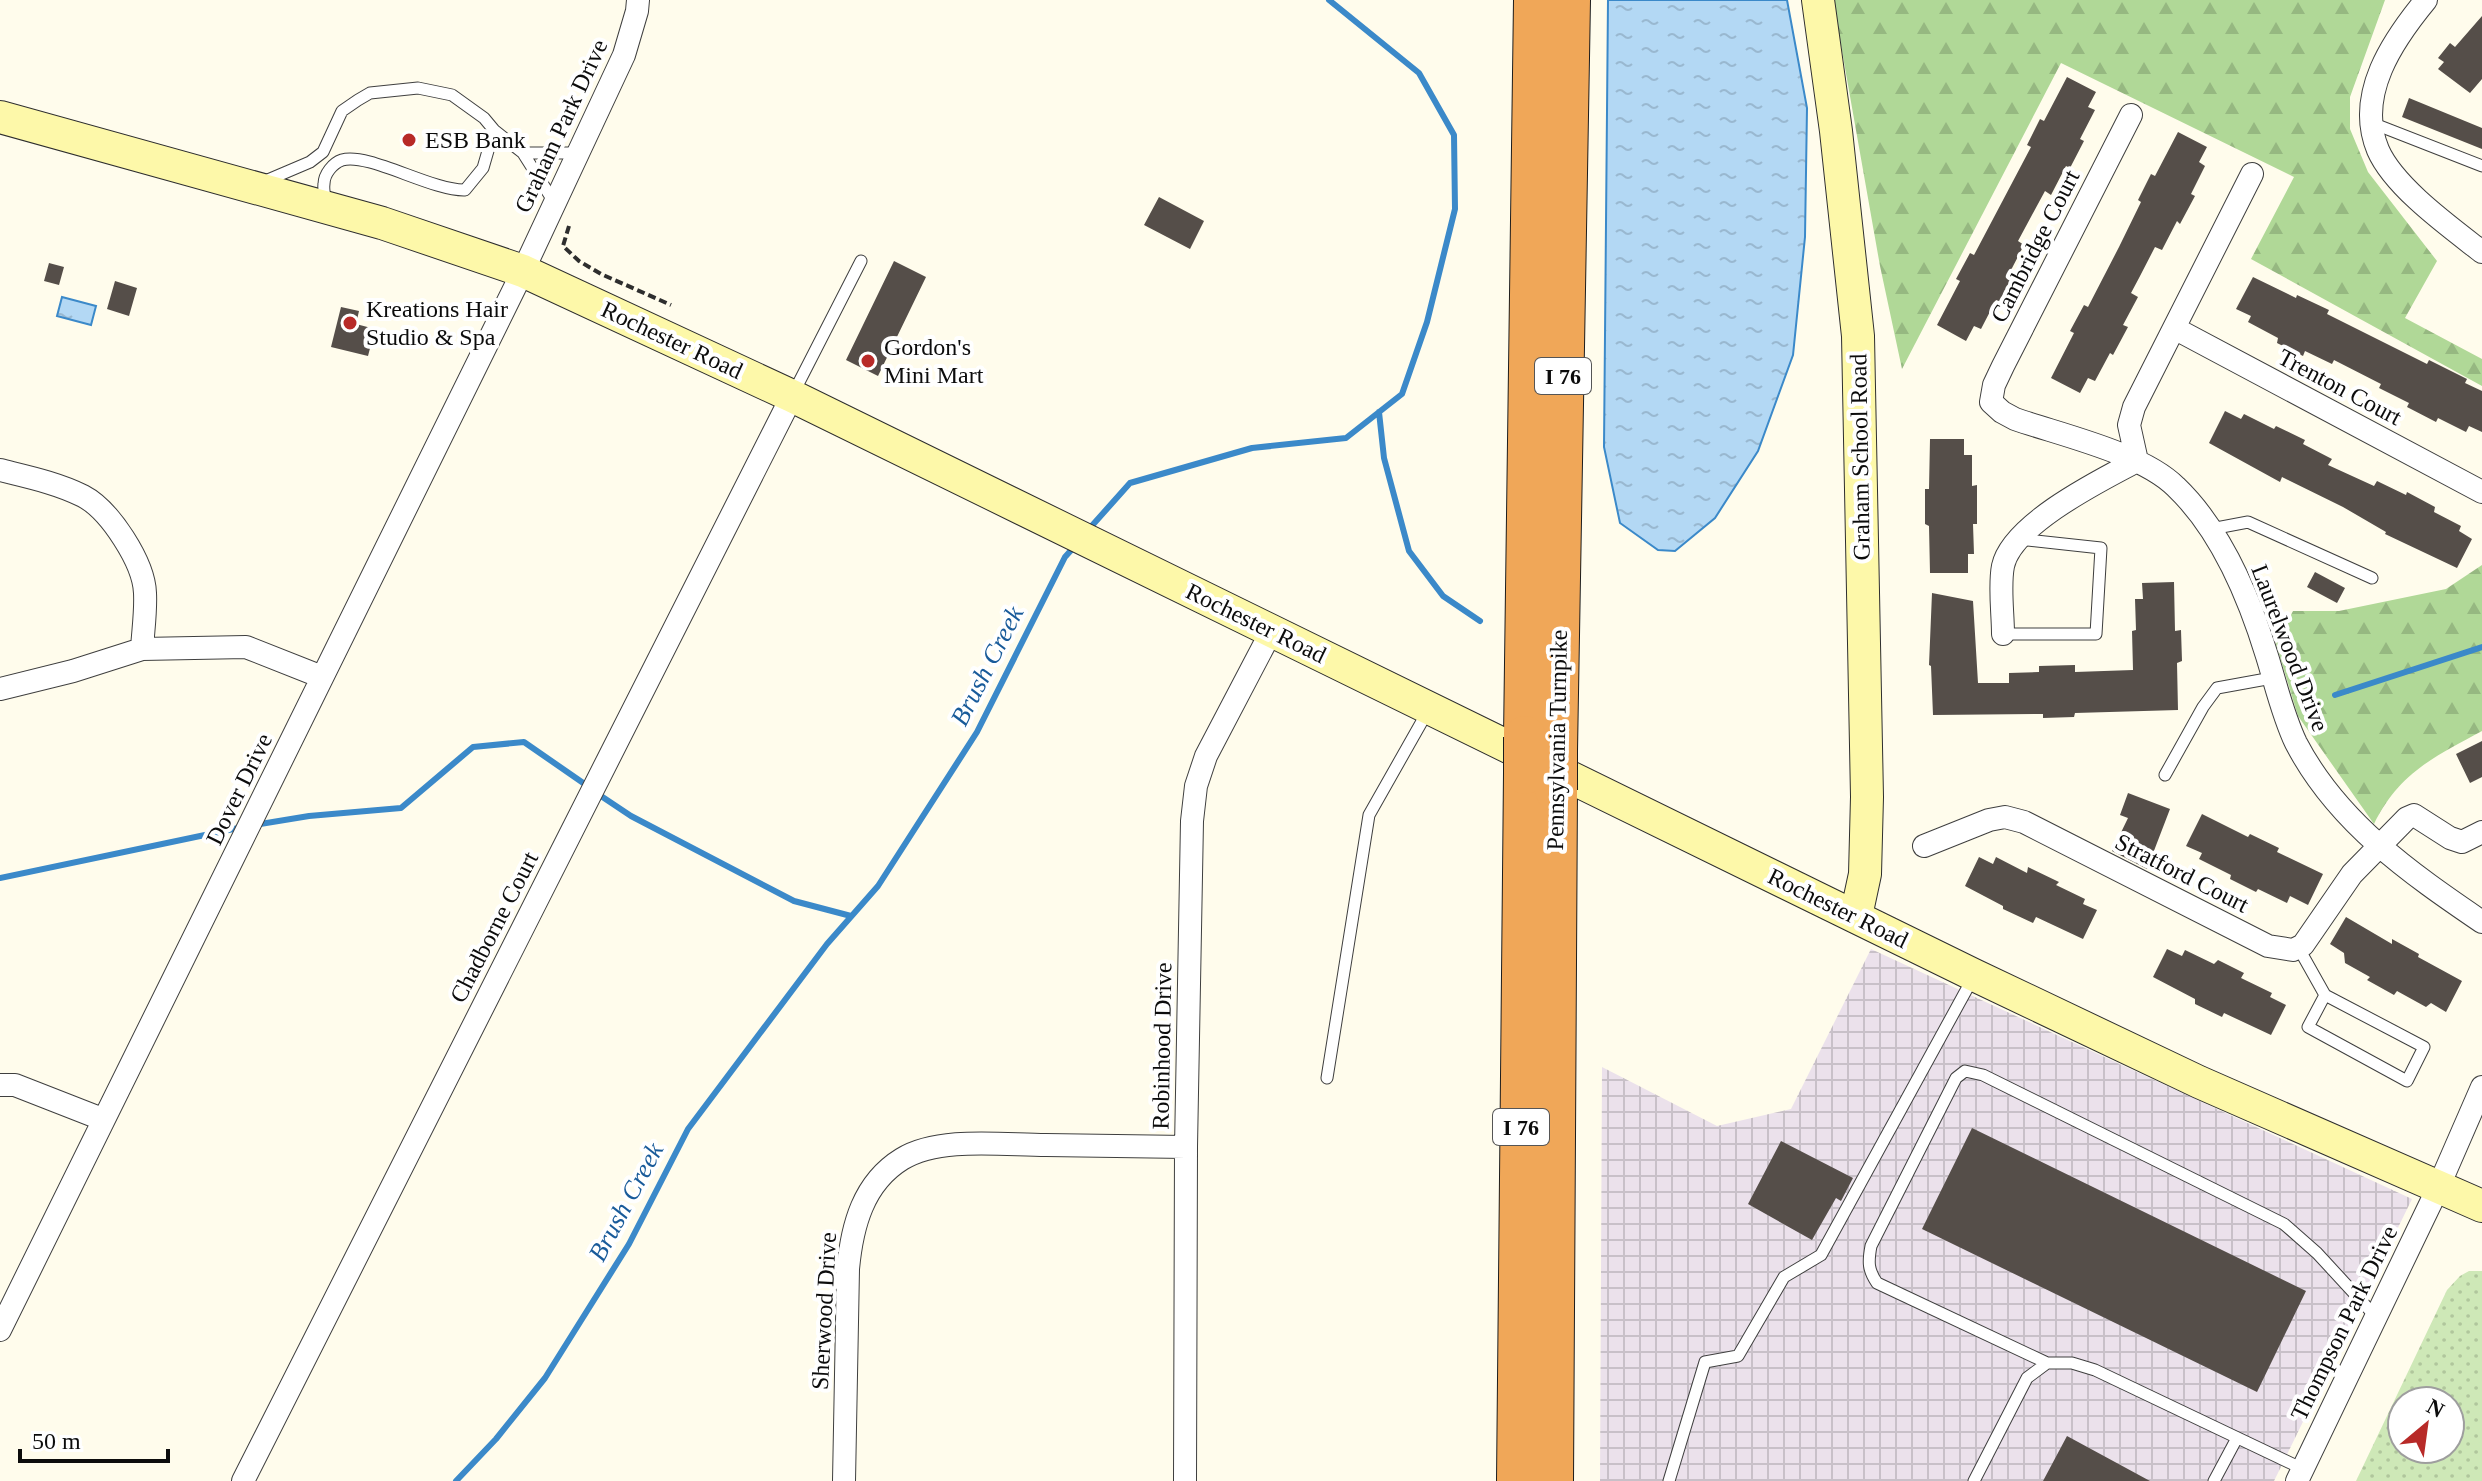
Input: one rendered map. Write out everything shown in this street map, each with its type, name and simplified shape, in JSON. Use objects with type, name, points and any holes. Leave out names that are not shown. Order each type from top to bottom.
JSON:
[{"type":"highway","name":"Pennsylvania Turnpike","points":[[1535,0],[1540,763],[1552,1481]]},
{"type":"highway","name":"Pennsylvania Turnpike","points":[[1518,1481],[1540,763],[1569,0]]},
{"type":"street","name":"Graham Park Drive","points":[[523,271],[563,210],[579,153],[624,55],[638,0]]},
{"type":"street","name":"Graham School Road","points":[[1818,0],[1848,231],[1858,336],[1867,797],[1865,874],[1856,916]]},
{"type":"street","points":[[2426,0],[2391,46],[2381,68],[2374,92],[2372,123],[2378,150],[2389,167],[2424,206],[2482,252]]},
{"type":"street","name":"Cambridge Court","points":[[1991,402],[1994,385],[2003,366],[2131,115]]},
{"type":"street","name":"Rochester Road","points":[[0,117],[382,223],[523,271],[792,396],[1058,529],[1272,630],[1974,975],[2199,1082],[2482,1206]]},
{"type":"street","points":[[2003,634],[2003,567],[2018,539],[2067,499],[2137,461],[2129,425],[2132,416],[2252,174]]},
{"type":"street","name":"Dover Drive","points":[[0,1330],[523,271]]},
{"type":"street","name":"Trenton Court","points":[[2174,328],[2482,492]]},
{"type":"street","name":"Chadborne Court","points":[[243,1481],[792,396]]},
{"type":"street","name":"Laurelwood Drive","points":[[1991,402],[2015,419],[2137,461],[2175,485],[2210,530],[2245,593],[2272,678],[2295,739],[2312,772],[2379,847],[2482,922]]},
{"type":"street","points":[[0,470],[49,483],[87,498],[125,537],[145,590],[142,649]]},
{"type":"street","name":"Robinhood Drive","points":[[1185,1481],[1186,1147],[1192,821],[1196,786],[1206,756],[1272,630]]},
{"type":"street","points":[[0,689],[73,671],[142,649],[246,647],[322,677]]},
{"type":"street","points":[[2298,947],[2303,945],[2352,874],[2407,818],[2414,815],[2462,842],[2482,832]]},
{"type":"street","name":"Stratford Court","points":[[1924,846],[1989,820],[2005,817],[2024,822],[2268,946],[2281,949],[2298,947]]},
{"type":"street","points":[[0,1085],[15,1085],[102,1119]]},
{"type":"street","name":"Thompson Park Drive","points":[[2300,1475],[2438,1188],[2482,1087]]},
{"type":"street","name":"Sherwood Drive","points":[[844,1481],[851,1238],[870,1190],[887,1171],[904,1157],[952,1144],[1186,1147]]},
{"type":"lane","points":[[252,187],[310,162],[323,152],[342,111],[370,93],[418,88],[452,95],[468,104],[523,153],[563,210]]},
{"type":"lane","points":[[2372,123],[2482,166]]},
{"type":"lane","points":[[326,207],[323,182],[330,169],[342,160],[356,160],[432,184],[465,190],[483,168],[494,130]]},
{"type":"lane","points":[[523,153],[579,153]]},
{"type":"lane","points":[[792,396],[861,261]]},
{"type":"lane","points":[[2210,530],[2248,522],[2372,578]]},
{"type":"lane","points":[[2003,634],[2096,634],[2101,548],[2018,539]]},
{"type":"lane","points":[[2165,775],[2217,688],[2272,678]]},
{"type":"lane","points":[[1327,1078],[1369,815],[1430,709]]},
{"type":"lane","points":[[2298,947],[2325,995],[2424,1047],[2407,1081],[2308,1027],[2325,995]]},
{"type":"lane","points":[[1669,1481],[1705,1362],[1738,1356],[1784,1277],[1821,1255],[1974,975]]},
{"type":"lane","points":[[2300,1475],[2237,1438],[2095,1370],[2072,1363],[2047,1363],[1877,1283],[1870,1273],[1868,1262],[1871,1246],[1956,1078],[1965,1071],[1983,1075],[2284,1224],[2317,1253],[2376,1317]]},
{"type":"lane","points":[[1974,1481],[2027,1378],[2047,1363]]},
{"type":"lane","points":[[2214,1481],[2237,1438]]},
{"type":"path","points":[[563,210],[563,246],[579,261],[671,305]]},
{"type":"shaded area","points":[[1871,949],[2412,1199],[2274,1481],[1600,1481],[1602,1067],[1717,1126],[1791,1109]]},
{"type":"green space","points":[[1833,0],[2385,0],[2350,97],[2350,129],[2368,172],[2437,261],[2405,318],[2482,359],[2482,386],[2251,259],[2294,177],[2061,63],[1902,369],[1880,266]]},
{"type":"green space","points":[[2482,565],[2482,731],[2419,768],[2395,792],[2374,824],[2298,716],[2276,644],[2293,611],[2339,611],[2446,589]]},
{"type":"green space","points":[[2469,1271],[2482,1271],[2482,1481],[2356,1481],[2386,1418],[2386,1465],[2466,1465],[2466,1385],[2402,1385],[2447,1290]]},
{"type":"water","points":[[1608,0],[1787,0],[1807,108],[1805,237],[1793,355],[1758,451],[1715,518],[1675,551],[1658,550],[1620,523],[1604,447]]},
{"type":"water","points":[[62,297],[96,306],[91,325],[57,316]]},
{"type":"building","points":[[2482,16],[2482,79],[2470,93],[2438,69],[2444,62],[2438,58],[2450,43],[2455,47]]},
{"type":"building","points":[[2067,77],[2096,92],[2088,107],[2095,110],[2080,139],[2084,141],[2051,195],[2045,191],[2018,241],[2024,245],[2010,272],[2014,275],[1999,302],[1996,300],[1981,329],[1974,326],[1966,341],[1937,325],[1960,281],[1956,279],[1970,253],[1974,255],[2031,147],[2027,145],[2040,119],[2044,121]]},
{"type":"building","points":[[2409,98],[2482,128],[2482,149],[2402,117]]},
{"type":"building","points":[[2178,132],[2207,147],[2199,162],[2205,166],[2191,194],[2195,196],[2162,250],[2155,247],[2131,293],[2138,297],[2123,325],[2128,327],[2113,355],[2110,353],[2095,381],[2088,378],[2080,393],[2051,378],[2074,333],[2070,331],[2084,305],[2088,307],[2119,247],[2151,174],[2155,176]]},
{"type":"building","points":[[1159,197],[1204,221],[1190,249],[1144,225]]},
{"type":"building","points":[[894,261],[926,277],[878,376],[846,360]]},
{"type":"building","points":[[49,263],[64,267],[59,285],[44,281]]},
{"type":"building","points":[[2253,277],[2329,310],[2327,314],[2427,364],[2429,360],[2467,379],[2465,383],[2482,391],[2482,432],[2469,426],[2466,432],[2438,418],[2436,422],[2407,407],[2409,403],[2379,388],[2381,384],[2334,360],[2332,364],[2305,351],[2303,356],[2277,343],[2278,338],[2248,322],[2251,316],[2236,309]]},
{"type":"building","points":[[115,281],[137,288],[129,316],[107,309]]},
{"type":"building","points":[[341,307],[359,311],[356,324],[375,329],[368,356],[331,347]]},
{"type":"building","points":[[2225,411],[2241,419],[2244,414],[2274,429],[2276,426],[2305,440],[2303,444],[2332,459],[2328,465],[2374,486],[2377,481],[2406,495],[2407,492],[2435,507],[2434,512],[2461,526],[2459,531],[2472,539],[2457,568],[2385,534],[2343,507],[2282,477],[2280,482],[2209,443]]},
{"type":"building","points":[[1930,439],[1964,439],[1964,455],[1972,455],[1972,486],[1977,485],[1977,524],[1973,524],[1974,554],[1968,554],[1968,573],[1930,573],[1925,489],[1929,489]]},
{"type":"building","points":[[2315,572],[2345,588],[2337,603],[2307,587]]},
{"type":"building","points":[[2174,582],[2175,631],[2181,630],[2182,661],[2177,663],[2178,710],[2075,713],[2074,717],[2043,718],[2043,714],[1933,715],[1929,665],[1932,593],[1973,601],[1978,683],[2009,683],[2009,673],[2039,672],[2039,666],[2075,665],[2075,672],[2133,670],[2135,599],[2143,599],[2142,583]]},
{"type":"building","points":[[2482,741],[2482,777],[2470,783],[2456,754]]},
{"type":"building","points":[[2128,793],[2170,809],[2147,869],[2112,851],[2128,818],[2120,815]]},
{"type":"building","points":[[2202,814],[2248,837],[2250,834],[2279,848],[2277,852],[2323,874],[2308,905],[2290,896],[2287,903],[2258,889],[2256,892],[2199,859],[2202,853],[2186,846]]},
{"type":"building","points":[[1979,857],[1993,864],[1996,857],[2027,873],[2028,867],[2085,899],[2083,904],[2097,910],[2083,939],[2036,917],[2033,923],[1965,886]]},
{"type":"building","points":[[2346,917],[2392,944],[2392,939],[2462,981],[2446,1012],[2431,1003],[2426,1007],[2397,991],[2394,995],[2345,963],[2344,953],[2330,944]]},
{"type":"building","points":[[2167,949],[2182,956],[2185,950],[2214,964],[2218,960],[2244,973],[2241,978],[2272,993],[2270,997],[2286,1005],[2271,1035],[2224,1013],[2222,1017],[2195,1004],[2195,999],[2153,977]]},
{"type":"building","points":[[1972,1128],[2306,1291],[2257,1392],[1922,1229]]},
{"type":"building","points":[[1781,1141],[1853,1178],[1841,1201],[1836,1198],[1812,1240],[1748,1204]]},
{"type":"building","points":[[2067,1436],[2150,1481],[2043,1481]]},
{"type":"waterway","name":"Brush Creek","points":[[1089,529],[1130,483],[1252,448],[1346,438],[1402,394],[1427,322],[1455,209],[1454,135],[1419,73],[1329,0]]},
{"type":"waterway","points":[[1379,412],[1384,458],[1409,551],[1443,596],[1480,621]]},
{"type":"waterway","name":"Brush Creek","points":[[456,1481],[496,1439],[545,1378],[629,1244],[688,1129],[827,944],[878,886],[977,732],[1065,557],[1074,547]]},
{"type":"waterway","points":[[2335,695],[2482,647]]},
{"type":"waterway","points":[[254,825],[309,816],[401,808],[473,747],[524,742],[589,787]]},
{"type":"waterway","points":[[598,794],[631,816],[794,901],[851,916]]},
{"type":"waterway","points":[[0,878],[243,827]]},
{"type":"place","name":"ESB Bank","points":[[409,140]]},
{"type":"place","name":"Kreations Hair Studio & Spa","points":[[350,323]]},
{"type":"place","name":"Gordon's Mini Mart","points":[[868,361]]}]
